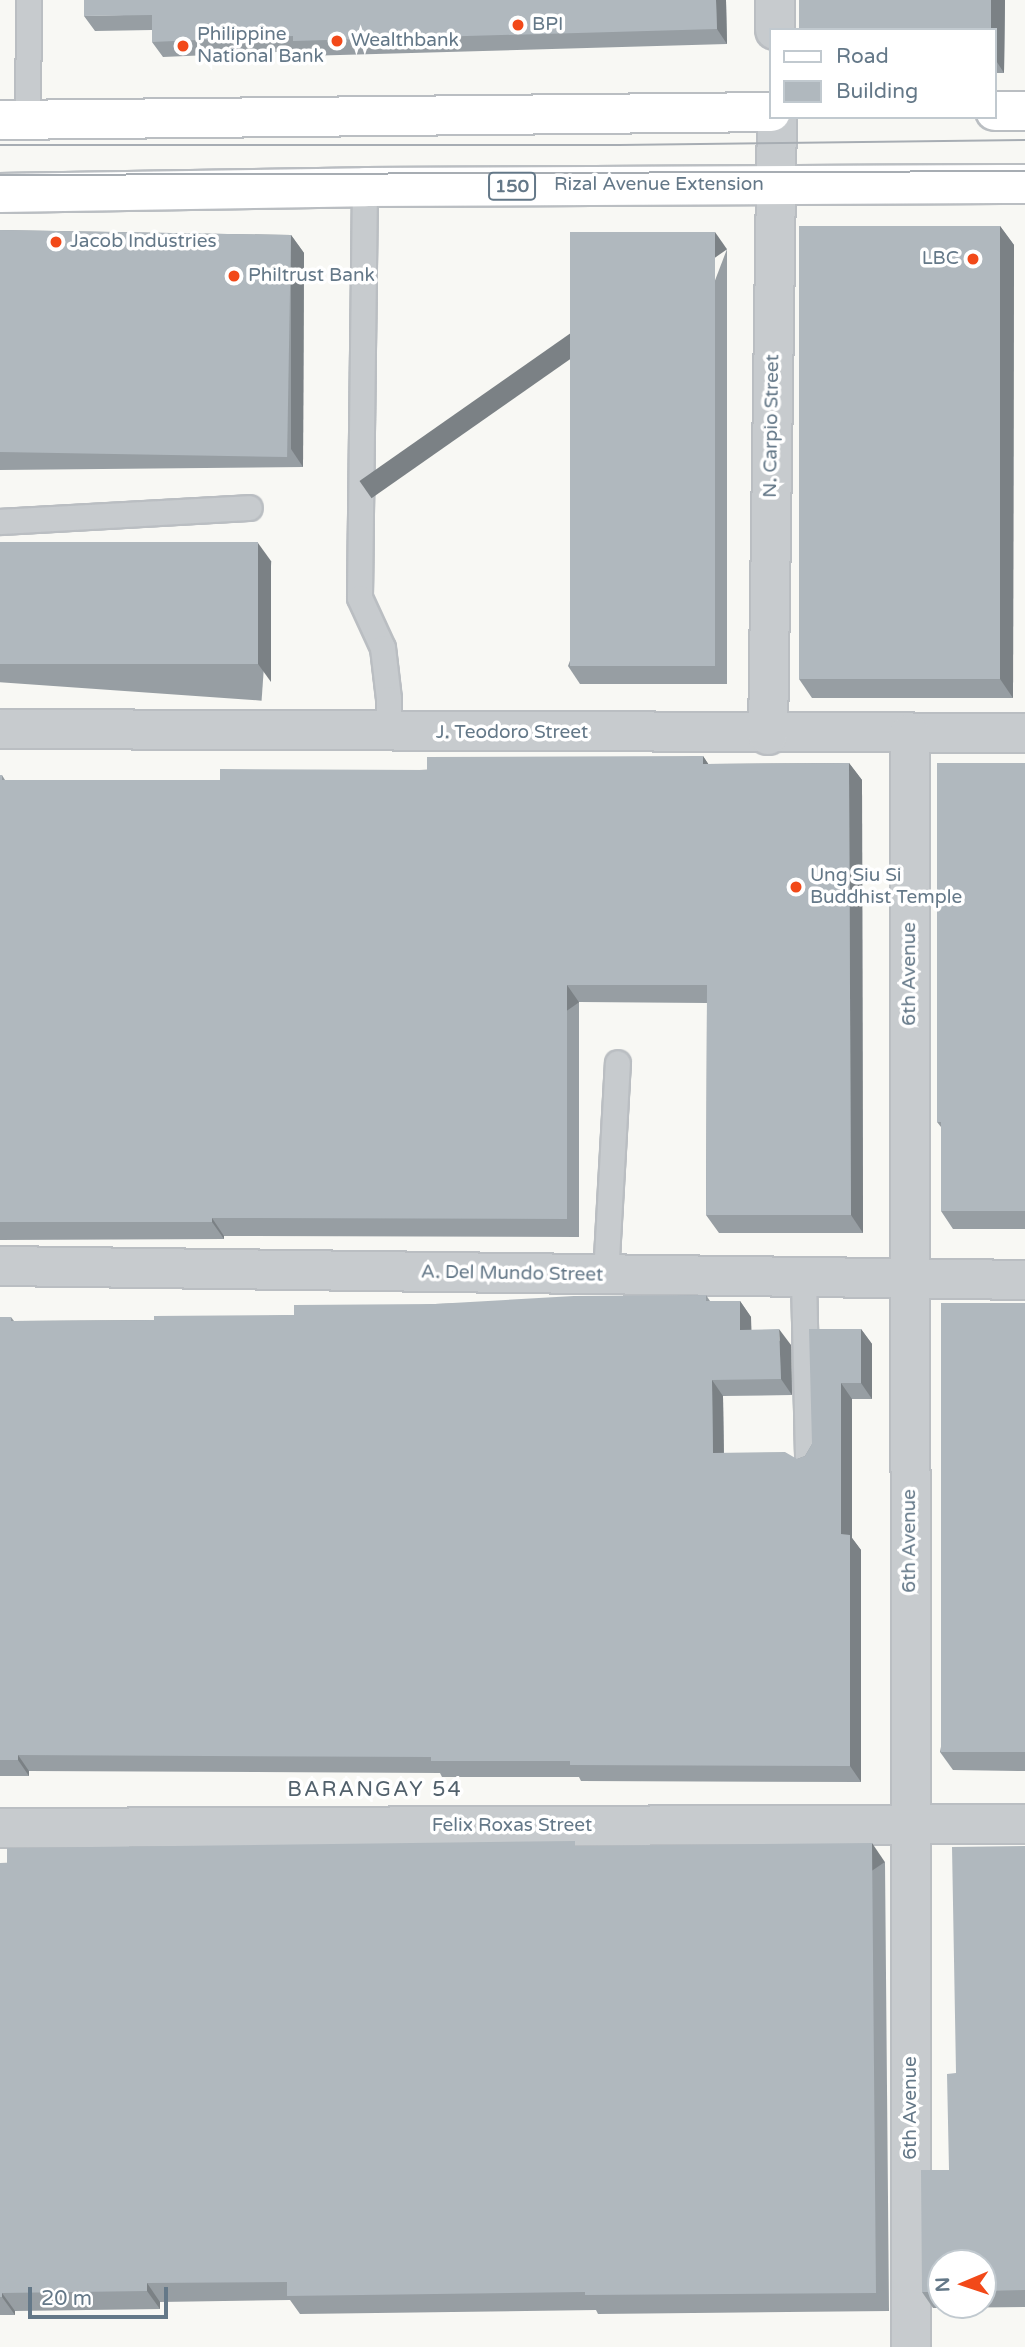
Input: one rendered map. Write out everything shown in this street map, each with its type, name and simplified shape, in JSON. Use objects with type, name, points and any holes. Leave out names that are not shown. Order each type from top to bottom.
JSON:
[{"type":"main road","points":[[997,111],[1025,111]]},
{"type":"main road","points":[[14,120],[769,112]]},
{"type":"main road","name":"Rizal Avenue Extension","points":[[0,193],[365,187],[1025,184]]},
{"type":"street","points":[[775,0],[775,28]]},
{"type":"street","name":"N. Carpio Street","points":[[768,734],[777,119]]},
{"type":"street","name":"J. Teodoro Street","points":[[0,729],[1025,733]]},
{"type":"street","name":"6th Avenue","points":[[910,734],[911,2347]]},
{"type":"street","name":"A. Del Mundo Street","points":[[0,1266],[1025,1280]]},
{"type":"street","name":"Felix Roxas Street","points":[[0,1828],[1025,1824]]},
{"type":"lane","points":[[14,120],[29,0]]},
{"type":"lane","points":[[365,187],[360,598],[383,648],[389,699],[389,732]]},
{"type":"lane","points":[[0,522],[250,508]]},
{"type":"lane","points":[[606,1276],[618,1063]]},
{"type":"lane","points":[[804,1279],[808,1460]]},
{"type":"building","points":[[84,0],[716,0],[717,29],[293,41],[293,36],[152,42],[152,15],[84,16]]},
{"type":"building","points":[[799,0],[991,0],[991,28],[799,28]]},
{"type":"building","points":[[799,226],[1000,226],[1000,679],[799,679]]},
{"type":"building","points":[[0,230],[291,235],[287,457],[0,452]]},
{"type":"building","points":[[570,232],[715,232],[715,666],[570,666]]},
{"type":"building","points":[[0,542],[258,542],[258,664],[0,664]]},
{"type":"building","points":[[703,756],[703,764],[849,763],[851,1215],[706,1215],[707,985],[567,985],[567,1219],[212,1218],[212,1222],[0,1222],[0,775],[2,780],[220,780],[220,769],[427,770],[427,757]]},
{"type":"building","points":[[937,763],[1025,763],[1025,1211],[941,1211],[941,1122],[937,1122]]},
{"type":"building","points":[[706,1295],[706,1301],[740,1301],[740,1330],[779,1329],[781,1379],[712,1380],[713,1453],[785,1452],[797,1459],[805,1456],[812,1444],[809,1329],[861,1329],[861,1383],[841,1383],[841,1534],[850,1535],[850,1766],[570,1765],[570,1761],[431,1761],[431,1757],[18,1755],[18,1760],[0,1760],[0,1317],[11,1317],[11,1321],[154,1320],[154,1316],[294,1315],[294,1305],[435,1304],[574,1296]]},
{"type":"building","points":[[941,1303],[1025,1303],[1025,1752],[941,1752]]},
{"type":"building","points":[[575,1841],[575,1846],[872,1843],[876,2293],[585,2295],[585,2292],[287,2296],[287,2282],[147,2283],[147,2291],[2,2293],[0,2297],[0,1863],[7,1863],[7,1848]]},
{"type":"building","points":[[1025,1846],[1025,2290],[997,2291],[997,2249],[927,2249],[927,2292],[922,2292],[921,2170],[949,2170],[947,2074],[956,2073],[952,1847]]},
{"type":"tram line","points":[[0,145],[620,145],[1025,140]]},
{"type":"tram line","points":[[0,175],[1025,171]]},
{"type":"place","name":"BPI","points":[[518,25]]},
{"type":"place","name":"Wealthbank","points":[[337,41]]},
{"type":"place","name":"Philippine National Bank","points":[[183,46]]},
{"type":"place","name":"Jacob Industries","points":[[56,242]]},
{"type":"place","name":"LBC","points":[[973,259]]},
{"type":"place","name":"Philtrust Bank","points":[[234,276]]},
{"type":"place","name":"Ung Siu Si Buddhist Temple","points":[[796,887]]},
{"type":"district","name":"BARANGAY 54","points":[[375,1790]]}]
